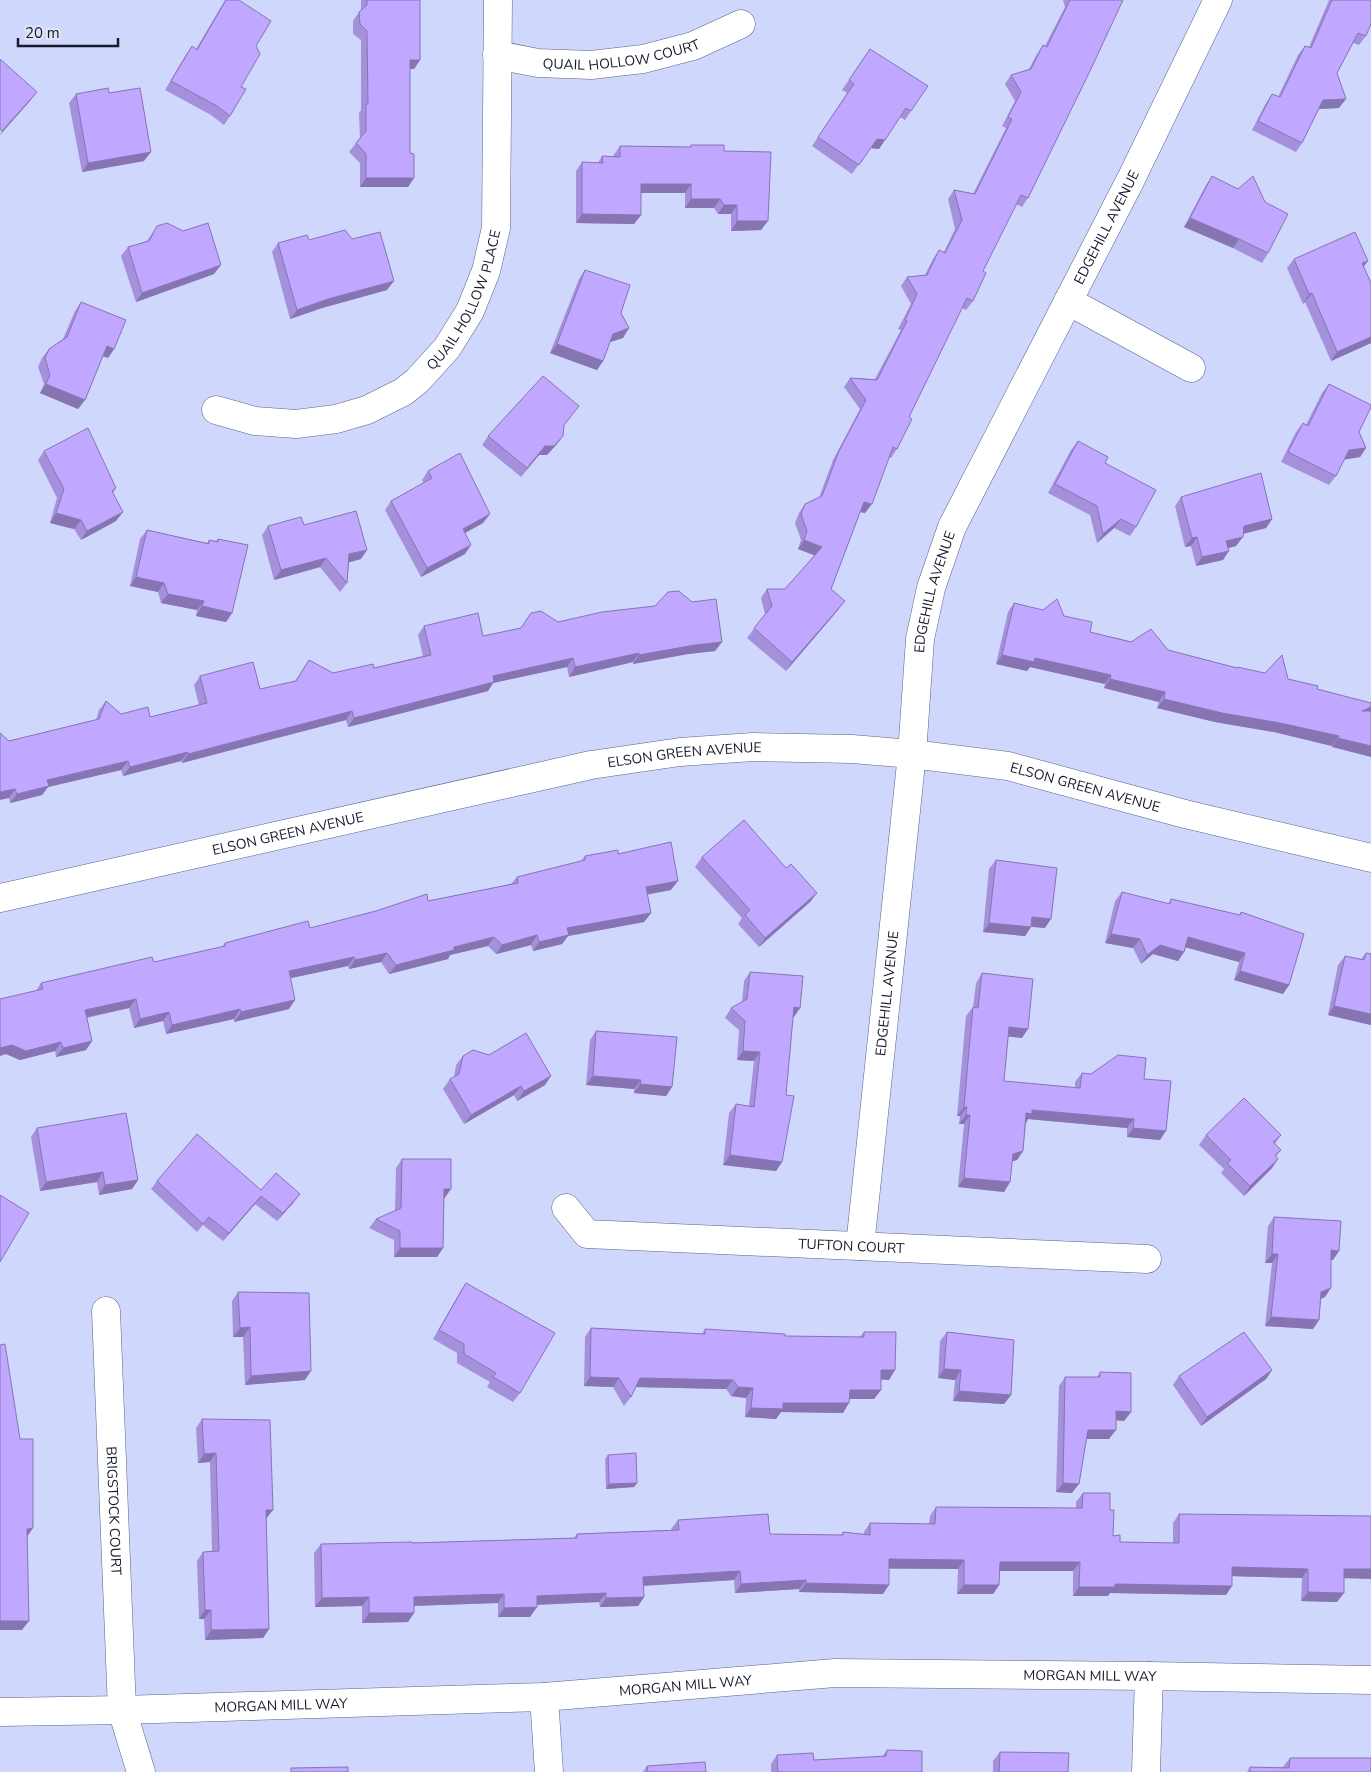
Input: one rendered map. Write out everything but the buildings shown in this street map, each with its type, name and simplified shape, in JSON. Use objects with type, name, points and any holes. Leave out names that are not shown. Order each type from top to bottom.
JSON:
[{"type":"street","name":"QUAIL HOLLOW PLACE","points":[[216,410],[255,421],[296,424],[336,419],[367,410],[403,392],[417,381],[447,348],[470,311],[486,271],[496,228],[498,0]]},
{"type":"street","name":"EDGEHILL AVENUE","points":[[860,1246],[912,754],[920,639],[931,588],[952,527],[1131,179],[1218,0]]},
{"type":"street","name":"QUAIL HOLLOW COURT","points":[[497,55],[538,63],[590,65],[643,59],[693,46],[741,24]]},
{"type":"street","points":[[1068,301],[1191,368]]},
{"type":"street","name":"ELSON GREEN AVENUE","points":[[0,898],[591,764],[680,752],[753,747],[852,749],[912,754],[1008,766],[1185,814],[1371,858]]},
{"type":"street","name":"TUFTON COURT","points":[[566,1208],[587,1234],[1147,1258]]},
{"type":"street","name":"BRIGSTOCK COURT","points":[[106,1311],[122,1710],[142,1772]]},
{"type":"street","name":"MORGAN MILL WAY","points":[[0,1712],[544,1697],[835,1673],[1371,1680]]},
{"type":"street","points":[[1146,1772],[1150,1676]]},
{"type":"street","points":[[544,1697],[549,1772]]}]
